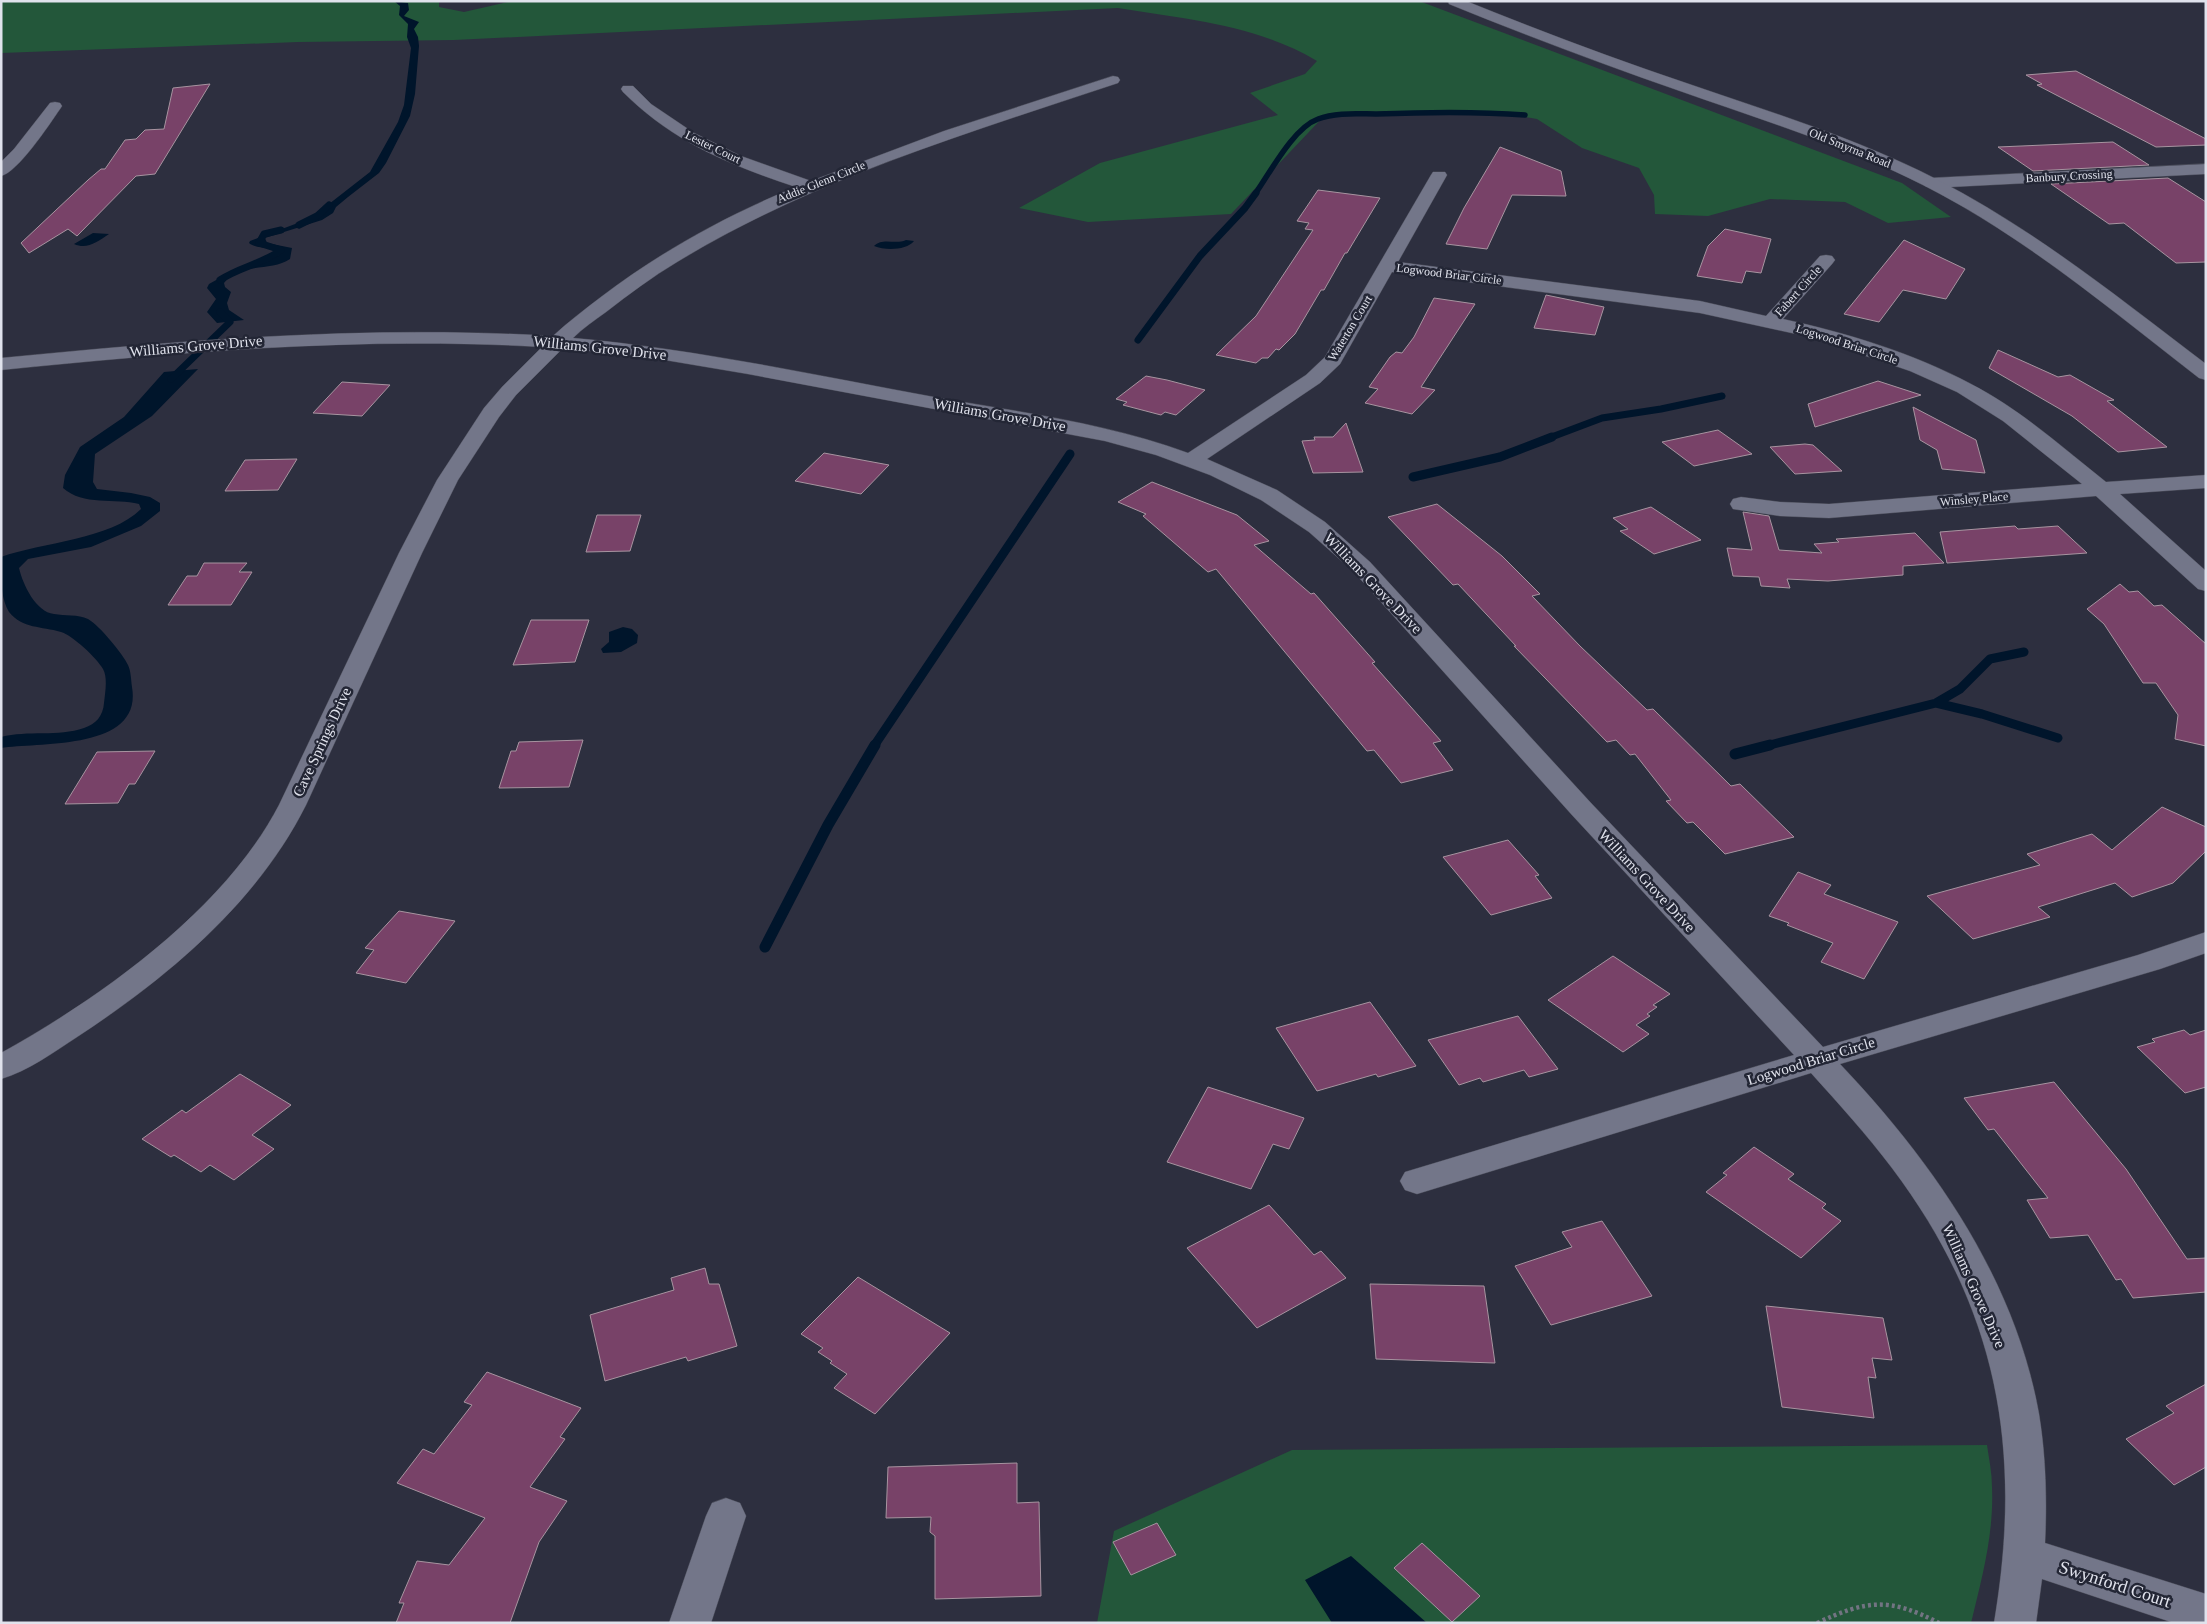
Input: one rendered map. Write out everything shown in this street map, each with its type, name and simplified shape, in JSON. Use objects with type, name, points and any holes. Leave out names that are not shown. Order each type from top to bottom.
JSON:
[{"type":"street","name":"Old Smyrna Road","points":[[1454,1],[1584,53],[1827,138],[1932,183],[1990,216],[2030,242],[2206,374]]},
{"type":"street","name":"Addie Glenn Circle","points":[[558,341],[617,292],[660,263],[728,224],[808,186],[900,151],[1113,80]]},
{"type":"street","name":"Lester Court","points":[[628,89],[658,118],[696,140],[748,164],[808,186]]},
{"type":"street","points":[[1,171],[20,152],[56,106]]},
{"type":"street","name":"Banbury Crossing","points":[[1932,183],[2206,169]]},
{"type":"street","name":"Waterton Court","points":[[1193,459],[1306,384],[1333,360],[1439,175]]},
{"type":"street","name":"Fabert Circle","points":[[1771,322],[1826,260]]},
{"type":"street","name":"Logwood Briar Circle","points":[[1387,266],[1673,303],[1771,322],[1854,344],[1917,367],[1964,388],[2010,417],[2101,489],[2206,584]]},
{"type":"street","name":"Williams Grove Drive","points":[[1,364],[234,342],[336,337],[421,336],[558,341],[692,359],[1122,438],[1193,459],[1271,495],[1322,529],[1347,551],[1570,799],[1860,1105],[1917,1176],[1960,1246],[1996,1328],[2011,1373],[2020,1416],[2026,1505],[2016,1623]]},
{"type":"street","name":"Cave Springs Drive","points":[[1,1068],[93,1012],[142,978],[190,935],[231,894],[264,854],[294,802],[425,523],[464,449],[512,387],[558,341]]},
{"type":"street","name":"Winsley Place","points":[[1742,504],[1797,510],[1830,511],[2206,481]]},
{"type":"street","name":"Logwood Briar Circle","points":[[1417,1181],[2149,962],[2206,942]]},
{"type":"street","points":[[690,1623],[726,1516]]},
{"type":"street","name":"Swynford Court","points":[[2023,1554],[2206,1614]]},
{"type":"path","points":[[1817,1623],[1845,1609],[1872,1603],[1886,1603],[1904,1608],[1939,1623]]},
{"type":"green space","points":[[1,1],[439,1],[439,7],[464,12],[512,1],[1419,1],[1902,183],[1951,217],[1888,223],[1845,202],[1770,199],[1708,216],[1655,214],[1654,195],[1639,168],[1582,148],[1537,119],[1497,112],[1326,114],[1231,214],[1088,222],[1019,208],[1100,163],[1278,115],[1250,93],[1305,74],[1317,61],[1294,49],[1246,31],[1195,20],[1118,8],[454,40],[298,42],[1,53]]},
{"type":"green space","points":[[1987,1445],[1992,1482],[1991,1522],[1986,1556],[1971,1623],[1097,1623],[1114,1531],[1292,1450]]},
{"type":"water","points":[[394,1],[408,3],[409,10],[404,16],[419,22],[414,29],[418,37],[419,46],[415,94],[410,116],[386,163],[379,173],[336,207],[333,213],[322,220],[265,238],[267,243],[292,248],[290,259],[274,265],[238,272],[230,276],[224,283],[225,287],[231,292],[227,303],[229,310],[244,320],[217,323],[207,312],[216,299],[207,288],[209,284],[236,269],[268,261],[279,255],[272,250],[249,243],[319,215],[320,211],[370,172],[398,122],[404,105],[411,48],[407,37],[408,24],[399,15],[400,6]]},
{"type":"water","points":[[93,233],[109,234],[88,246],[74,244]]},
{"type":"water","points":[[885,241],[898,242],[914,241],[911,244],[896,249],[884,249],[874,246]]},
{"type":"water","points":[[198,369],[152,416],[95,454],[93,482],[97,489],[150,497],[160,503],[160,511],[141,526],[91,547],[28,559],[19,568],[31,597],[42,608],[54,614],[88,619],[116,647],[130,670],[132,687],[131,708],[122,723],[105,733],[62,743],[1,748],[1,737],[74,731],[92,724],[102,712],[106,681],[105,673],[100,664],[66,634],[26,624],[9,612],[4,600],[1,557],[94,534],[128,519],[141,509],[139,504],[130,502],[100,501],[71,494],[63,488],[65,475],[80,447],[124,417],[164,372]]},
{"type":"water","points":[[623,627],[632,629],[638,635],[637,643],[621,652],[603,653],[601,649],[609,642],[609,632]]},
{"type":"water","points":[[1351,1556],[1427,1623],[1332,1623],[1305,1580]]},
{"type":"building","points":[[2076,71],[2206,139],[2206,145],[2156,147],[2037,85],[2042,84],[2026,75]]},
{"type":"building","points":[[210,84],[155,174],[136,176],[77,236],[68,229],[29,253],[21,243],[88,180],[101,169],[105,169],[125,140],[136,139],[145,130],[164,129],[173,88]]},
{"type":"building","points":[[2113,142],[2149,165],[2033,171],[1998,147]]},
{"type":"building","points":[[1500,147],[1561,171],[1566,196],[1512,195],[1487,249],[1446,244],[1464,208]]},
{"type":"building","points":[[2168,178],[2206,202],[2206,262],[2176,263],[2124,223],[2109,224],[2051,184]]},
{"type":"building","points":[[1318,190],[1380,198],[1295,334],[1279,350],[1276,349],[1268,358],[1262,358],[1256,363],[1216,355],[1256,316],[1313,230],[1305,229],[1309,223],[1297,221]]},
{"type":"building","points":[[1725,229],[1771,239],[1761,273],[1746,271],[1742,283],[1697,276],[1708,246]]},
{"type":"building","points":[[1904,240],[1965,269],[1946,299],[1903,290],[1879,322],[1844,314]]},
{"type":"building","points":[[1546,295],[1604,307],[1595,335],[1534,328]]},
{"type":"building","points":[[1434,298],[1475,304],[1421,387],[1435,390],[1412,414],[1365,403],[1378,389],[1369,387],[1390,357],[1396,352],[1402,353],[1414,337]]},
{"type":"building","points":[[1998,350],[2058,377],[2070,375],[2114,400],[2107,401],[2167,447],[2118,452],[2072,416],[1989,368]]},
{"type":"building","points":[[1146,376],[1205,390],[1176,415],[1165,412],[1161,415],[1123,405],[1127,402],[1116,399]]},
{"type":"building","points":[[1878,381],[1921,395],[1815,427],[1808,404]]},
{"type":"building","points":[[342,382],[390,385],[362,416],[313,413]]},
{"type":"building","points":[[1913,407],[1976,440],[1985,473],[1942,469],[1937,450],[1920,440]]},
{"type":"building","points":[[1346,423],[1363,472],[1313,473],[1302,441],[1315,440],[1314,437],[1333,437]]},
{"type":"building","points":[[1718,430],[1752,454],[1694,466],[1662,442]]},
{"type":"building","points":[[1813,445],[1842,471],[1795,474],[1770,447]]},
{"type":"building","points":[[824,453],[889,465],[861,494],[795,481]]},
{"type":"building","points":[[297,459],[278,490],[225,491],[245,460]]},
{"type":"building","points":[[1152,482],[1237,515],[1269,541],[1254,545],[1311,594],[1314,593],[1375,662],[1372,663],[1441,741],[1433,743],[1453,770],[1401,783],[1374,750],[1367,751],[1216,569],[1208,572],[1143,516],[1146,514],[1118,502]]},
{"type":"building","points":[[1437,504],[1502,556],[1540,594],[1532,596],[1580,646],[1647,710],[1653,709],[1731,786],[1740,784],[1794,837],[1725,854],[1693,822],[1687,823],[1666,801],[1671,800],[1635,754],[1630,755],[1616,740],[1607,742],[1514,646],[1516,646],[1458,584],[1453,585],[1388,517]]},
{"type":"building","points":[[1651,507],[1701,540],[1654,554],[1620,531],[1628,529],[1613,518]]},
{"type":"building","points":[[1743,512],[1769,516],[1779,550],[1822,553],[1814,544],[1839,542],[1836,539],[1915,533],[1944,563],[1903,566],[1903,575],[1828,581],[1787,579],[1790,588],[1761,586],[1759,577],[1733,576],[1727,548],[1752,550]]},
{"type":"building","points":[[597,515],[641,515],[630,551],[586,552]]},
{"type":"building","points":[[2015,526],[2018,529],[2058,526],[2087,553],[1947,563],[1940,532]]},
{"type":"building","points":[[204,563],[247,563],[239,572],[252,572],[231,605],[168,605],[187,576],[197,576]]},
{"type":"building","points":[[2120,584],[2129,592],[2138,591],[2154,606],[2162,605],[2206,644],[2206,746],[2175,739],[2178,715],[2156,683],[2143,683],[2104,624],[2087,609]]},
{"type":"building","points":[[531,620],[589,620],[575,662],[513,665]]},
{"type":"building","points":[[583,740],[569,787],[499,788],[511,751],[516,751],[519,742]]},
{"type":"building","points":[[155,751],[135,784],[129,784],[118,803],[65,804],[97,752]]},
{"type":"building","points":[[2162,807],[2206,827],[2206,851],[2173,883],[2132,897],[2115,883],[2038,907],[2050,917],[1973,939],[1927,896],[2040,865],[2027,854],[2092,834],[2112,850]]},
{"type":"building","points":[[1508,840],[1539,875],[1535,876],[1552,898],[1491,915],[1443,857]]},
{"type":"building","points":[[1798,872],[1831,885],[1824,894],[1898,922],[1864,979],[1821,962],[1833,943],[1769,916]]},
{"type":"building","points":[[399,911],[455,921],[406,983],[356,973],[374,950],[365,948]]},
{"type":"building","points":[[1613,956],[1670,994],[1653,1005],[1657,1007],[1647,1014],[1650,1016],[1636,1025],[1649,1034],[1623,1052],[1548,1000]]},
{"type":"building","points":[[1370,1002],[1416,1066],[1378,1077],[1376,1074],[1317,1091],[1276,1028]]},
{"type":"building","points":[[1518,1016],[1558,1069],[1529,1077],[1524,1070],[1483,1082],[1480,1078],[1459,1085],[1428,1040]]},
{"type":"building","points":[[2184,1030],[2190,1035],[2206,1030],[2206,1087],[2185,1093],[2137,1047],[2155,1042],[2152,1039]]},
{"type":"building","points":[[240,1074],[291,1105],[252,1135],[274,1149],[234,1180],[210,1165],[201,1172],[174,1155],[171,1157],[142,1139],[182,1110],[186,1113]]},
{"type":"building","points":[[2054,1082],[2126,1169],[2187,1259],[2206,1258],[2206,1292],[2133,1298],[2121,1279],[2116,1280],[2088,1235],[2050,1238],[2027,1200],[2048,1198],[1994,1129],[1988,1130],[1964,1098]]},
{"type":"building","points":[[1208,1087],[1304,1118],[1289,1149],[1273,1144],[1251,1189],[1167,1162]]},
{"type":"building","points":[[1754,1147],[1794,1174],[1788,1179],[1826,1204],[1822,1208],[1841,1221],[1801,1258],[1706,1192],[1727,1175],[1723,1173]]},
{"type":"building","points":[[1269,1205],[1314,1255],[1321,1251],[1346,1278],[1257,1328],[1187,1248]]},
{"type":"building","points":[[1602,1221],[1652,1296],[1551,1325],[1515,1266],[1572,1247],[1562,1232]]},
{"type":"building","points":[[705,1268],[709,1284],[719,1284],[737,1346],[688,1361],[686,1357],[605,1381],[590,1315],[674,1290],[671,1278]]},
{"type":"building","points":[[858,1277],[950,1333],[875,1414],[834,1388],[847,1374],[830,1363],[832,1361],[818,1352],[823,1348],[801,1334]]},
{"type":"building","points":[[1370,1284],[1484,1286],[1495,1363],[1376,1359]]},
{"type":"building","points":[[1766,1306],[1883,1318],[1892,1360],[1872,1358],[1876,1378],[1868,1377],[1874,1418],[1782,1407]]},
{"type":"building","points":[[487,1372],[581,1408],[560,1437],[565,1439],[530,1487],[567,1501],[539,1542],[510,1623],[396,1623],[404,1603],[399,1603],[417,1561],[449,1565],[485,1518],[397,1483],[423,1449],[434,1454],[472,1405],[464,1402]]},
{"type":"building","points":[[2206,1384],[2206,1467],[2174,1485],[2126,1439],[2174,1413],[2166,1406]]},
{"type":"building","points":[[1017,1463],[1017,1503],[1039,1502],[1041,1596],[935,1599],[935,1536],[930,1532],[931,1517],[886,1518],[888,1467]]},
{"type":"building","points":[[1157,1523],[1176,1555],[1131,1575],[1113,1542]]},
{"type":"building","points":[[1422,1543],[1480,1596],[1452,1622],[1394,1568]]},
{"type":"waterway","points":[[1255,194],[1291,141],[1309,124],[1318,119],[1332,115],[1347,114],[1431,112],[1525,115]]},
{"type":"waterway","points":[[1138,340],[1200,256],[1245,208],[1256,193]]},
{"type":"waterway","points":[[299,225],[317,216],[329,205]]},
{"type":"waterway","points":[[220,280],[281,250],[259,243],[264,234],[281,230]]},
{"type":"waterway","points":[[171,379],[230,322],[220,312]]},
{"type":"waterway","points":[[1549,438],[1602,418],[1661,409],[1722,396]]},
{"type":"waterway","points":[[1413,477],[1500,457],[1552,437]]},
{"type":"waterway","points":[[874,746],[1070,454]]},
{"type":"waterway","points":[[1936,703],[1960,689],[1990,659],[2024,652]]},
{"type":"waterway","points":[[1766,746],[1936,703]]},
{"type":"waterway","points":[[1936,703],[1982,714],[2058,738]]},
{"type":"waterway","points":[[765,947],[828,825],[875,745]]},
{"type":"waterway","points":[[1735,754],[1770,745]]}]
